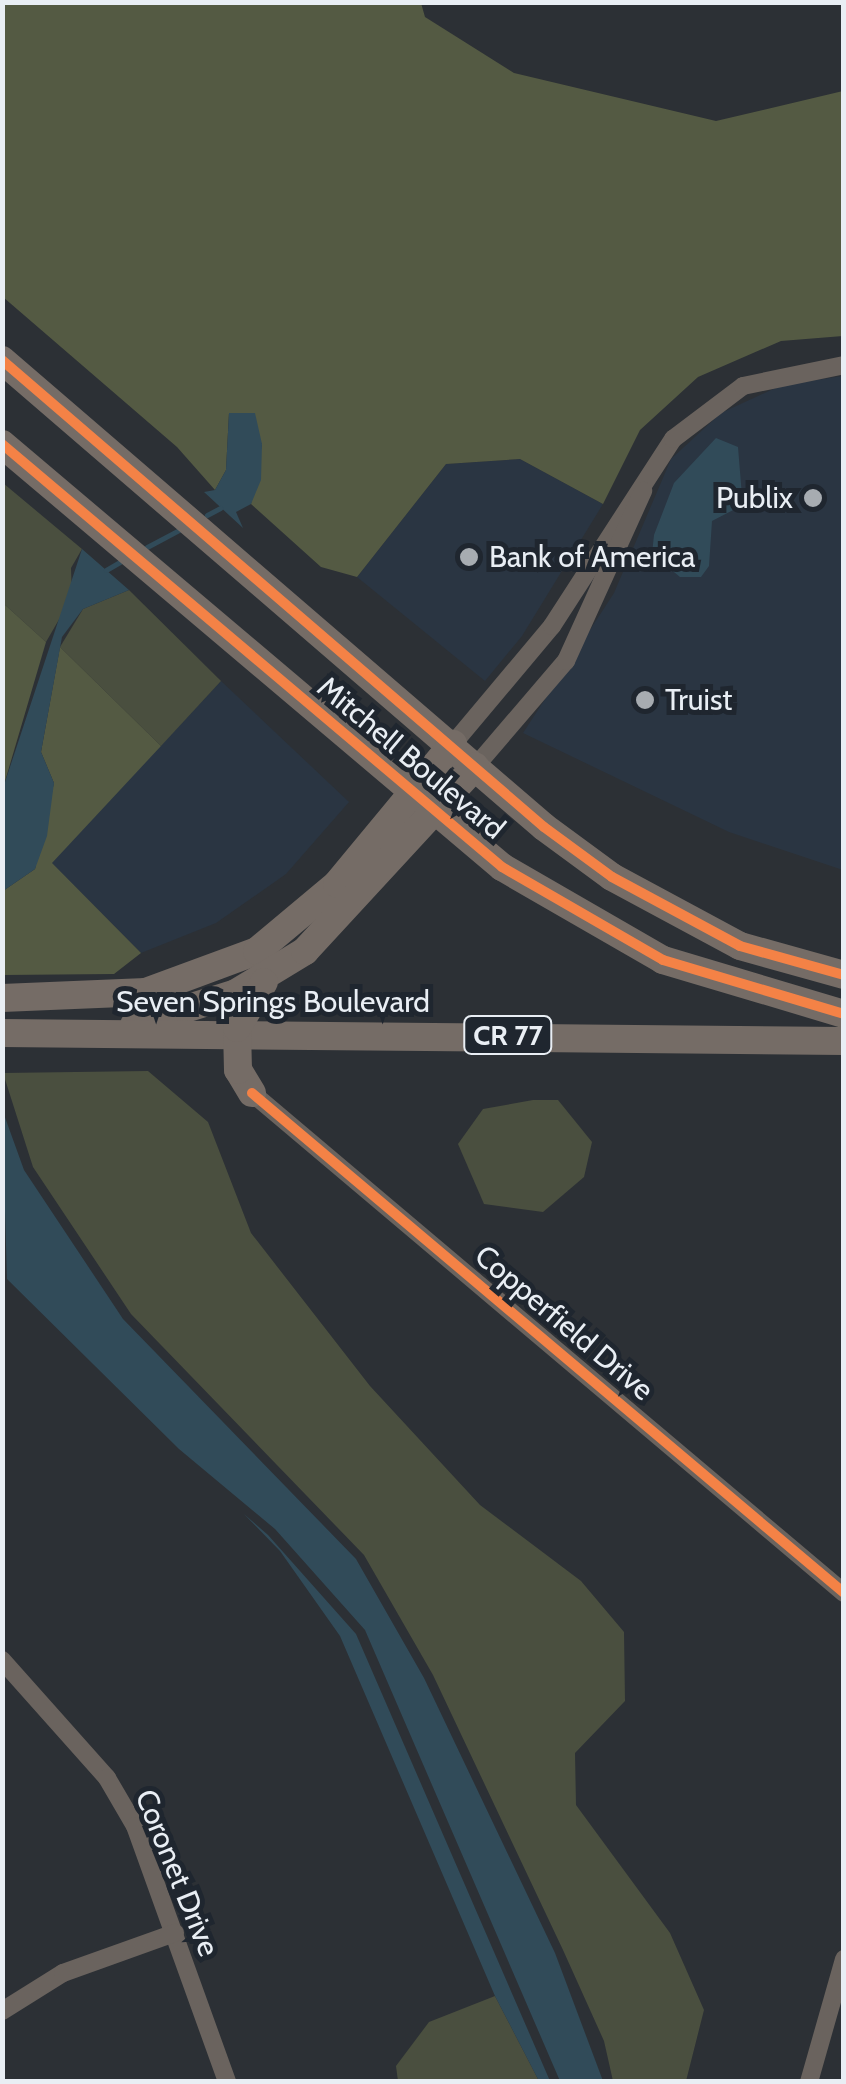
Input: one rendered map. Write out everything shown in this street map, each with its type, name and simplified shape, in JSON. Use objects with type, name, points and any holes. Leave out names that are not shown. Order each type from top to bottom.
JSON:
[{"type":"main road","name":"Mitchell Boulevard","points":[[2,360],[475,767]]},
{"type":"main road","name":"Mitchell Boulevard","points":[[2,444],[438,815],[532,887],[627,943],[720,982],[844,1014]]},
{"type":"main road","name":"Seven Springs Boulevard","points":[[14,998],[146,992],[237,962],[310,911],[452,744]]},
{"type":"main road","points":[[252,1093],[238,1070],[236,1038],[243,1010],[272,974],[353,907],[438,815],[475,767],[544,827],[678,916],[740,946],[844,975]]},
{"type":"main road","points":[[94,1033],[204,1006],[272,974]]},
{"type":"main road","name":"Seven Springs Boulevard","points":[[14,1033],[236,1038],[844,1040]]},
{"type":"main road","points":[[173,1037],[252,1093]]},
{"type":"street","points":[[452,744],[552,626],[656,458],[704,409],[743,386],[844,365]]},
{"type":"street","points":[[475,767],[566,662],[656,458]]},
{"type":"street","name":"Copperfield Drive","points":[[252,1093],[844,1593]]},
{"type":"street","name":"Coronet Drive","points":[[2,1660],[107,1778],[135,1826],[227,2082]]},
{"type":"street","points":[[2,2011],[63,1973],[174,1933]]},
{"type":"street","points":[[808,2082],[844,1959]]},
{"type":"shaded area","points":[[843,376],[843,870],[729,832],[523,733],[614,593],[671,459],[721,413],[782,385]]},
{"type":"shaded area","points":[[229,413],[255,413],[262,444],[261,480],[251,504],[236,512],[243,528],[204,492],[215,490],[226,470]]},
{"type":"shaded area","points":[[716,438],[738,447],[742,496],[739,507],[712,521],[709,566],[701,577],[680,577],[652,554],[654,535],[674,483]]},
{"type":"shaded area","points":[[520,459],[603,504],[522,636],[485,681],[357,577],[446,464]]},
{"type":"shaded area","points":[[82,549],[129,590],[83,609],[62,637],[41,752],[54,783],[47,836],[35,869],[3,891],[3,788]]},
{"type":"shaded area","points":[[221,681],[349,802],[286,874],[216,923],[141,953],[51,863]]},
{"type":"shaded area","points":[[2,1109],[24,1170],[123,1319],[356,1559],[424,1678],[555,1953],[603,2081],[560,2081],[365,1630],[275,1529],[179,1449],[7,1279]]},
{"type":"shaded area","points":[[244,1514],[268,1535],[356,1634],[550,2081],[539,2081],[495,1996],[340,1636],[280,1551]]},
{"type":"green space","points":[[3,3],[421,3],[425,17],[514,73],[716,121],[843,91],[843,336],[781,341],[698,377],[640,430],[603,504],[520,459],[446,464],[357,577],[321,567],[251,504],[262,444],[229,413],[226,470],[215,490],[177,447],[3,297]]},
{"type":"green space","points":[[3,483],[82,549],[71,568],[72,597],[46,642],[3,603]]},
{"type":"green space","points":[[129,590],[221,681],[161,746],[60,647],[83,609]]},
{"type":"green space","points":[[3,603],[46,642],[3,788]]},
{"type":"green space","points":[[60,647],[161,746],[52,863],[141,953],[114,974],[3,975],[3,891],[35,869],[54,783],[41,752]]},
{"type":"green space","points":[[148,1071],[208,1122],[251,1233],[370,1386],[480,1505],[581,1581],[624,1632],[625,1701],[575,1753],[576,1805],[670,1933],[704,2010],[686,2081],[613,2081],[604,2041],[433,1675],[364,1555],[131,1314],[33,1167],[3,1073]]},
{"type":"green space","points":[[558,1100],[592,1142],[584,1177],[543,1212],[484,1204],[458,1144],[483,1109]]},
{"type":"green space","points":[[495,1996],[539,2081],[398,2081],[396,2066],[429,2022]]},
{"type":"waterway","points":[[207,515],[220,508]]},
{"type":"waterway","points":[[147,547],[179,530]]},
{"type":"waterway","points":[[106,570],[120,562]]},
{"type":"cycle path","points":[[2,360],[544,827],[612,877],[740,946],[844,975]]},
{"type":"cycle path","points":[[2,444],[502,867],[663,960],[844,1014]]},
{"type":"cycle path","points":[[252,1093],[844,1593]]},
{"type":"place","name":"Publix","points":[[813,498]]},
{"type":"place","name":"Bank of America","points":[[469,557]]},
{"type":"place","name":"Truist","points":[[645,700]]}]
